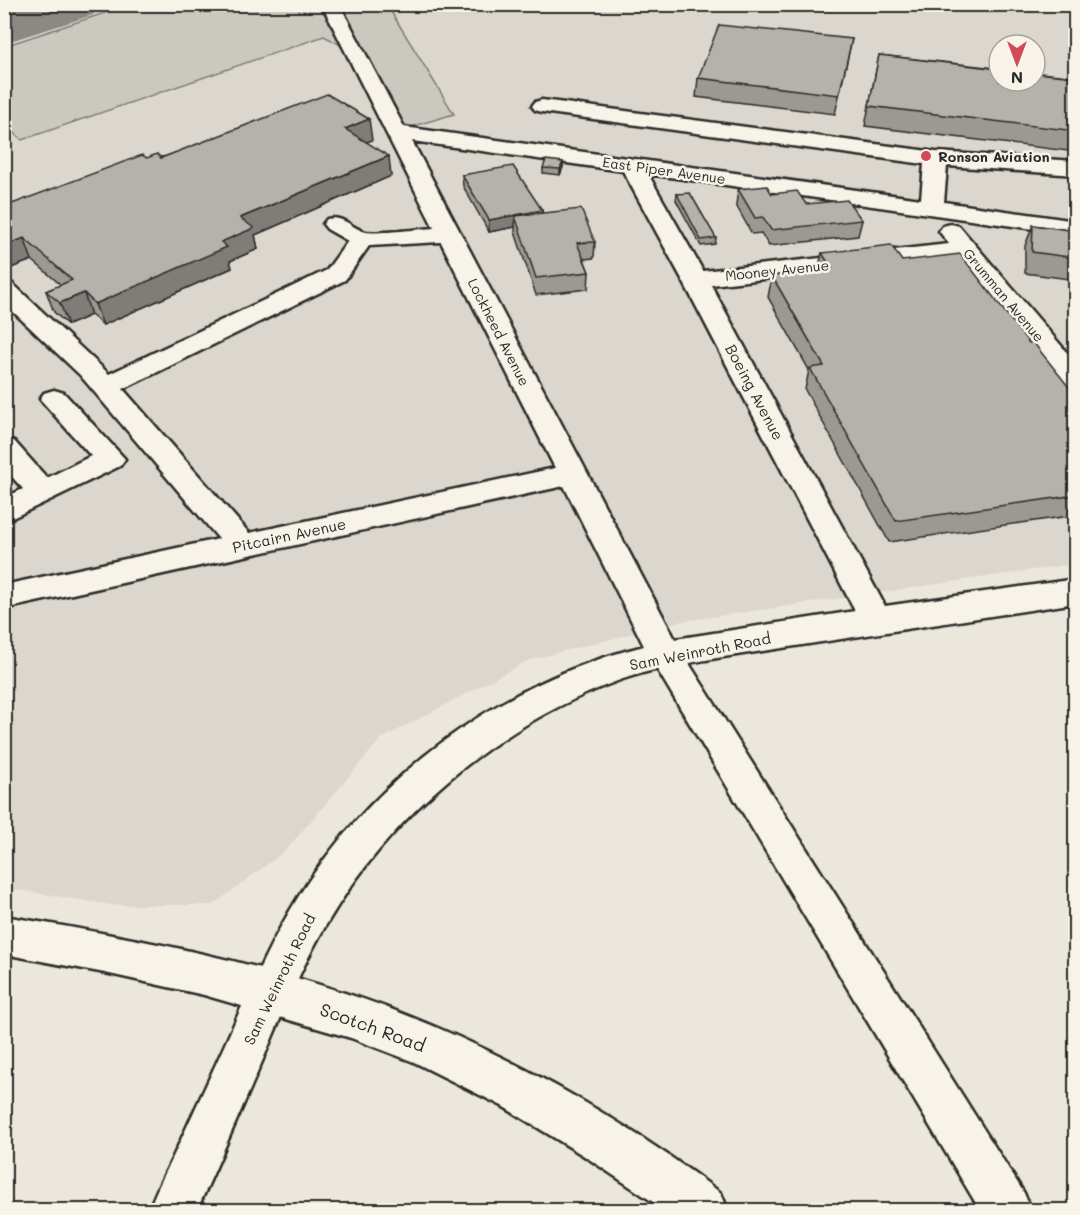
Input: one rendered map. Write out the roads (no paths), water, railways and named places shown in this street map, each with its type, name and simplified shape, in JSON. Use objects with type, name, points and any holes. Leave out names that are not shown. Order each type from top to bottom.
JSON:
[{"type":"main road","name":"Lockheed Avenue","points":[[333,9],[666,655],[1007,1210]]},
{"type":"main road","points":[[542,106],[936,159],[1076,168]]},
{"type":"main road","name":"East Piper Avenue","points":[[397,132],[1076,228]]},
{"type":"main road","points":[[932,209],[936,159]]},
{"type":"main road","name":"Boeing Avenue","points":[[632,166],[696,279],[876,620]]},
{"type":"main road","name":"Grumman Avenue","points":[[932,209],[1076,381]]},
{"type":"main road","points":[[335,224],[362,239],[449,234]]},
{"type":"main road","points":[[105,387],[336,274],[362,239]]},
{"type":"main road","name":"Mooney Avenue","points":[[696,279],[965,249]]},
{"type":"main road","points":[[4,290],[90,369],[242,545]]},
{"type":"main road","points":[[4,511],[110,459],[54,399]]},
{"type":"main road","points":[[4,448],[42,492]]},
{"type":"main road","name":"Pitcairn Avenue","points":[[4,597],[573,474]]},
{"type":"main road","name":"Sam Weinroth Road","points":[[173,1210],[271,991],[313,908],[365,839],[419,782],[472,741],[528,706],[587,678],[666,655],[876,620],[1076,591]]},
{"type":"main road","name":"Scotch Road","points":[[4,935],[175,966],[271,991],[400,1035],[486,1074],[594,1135],[704,1210]]},
{"type":"place","name":"Ronson Aviation","points":[[926,156]]}]
